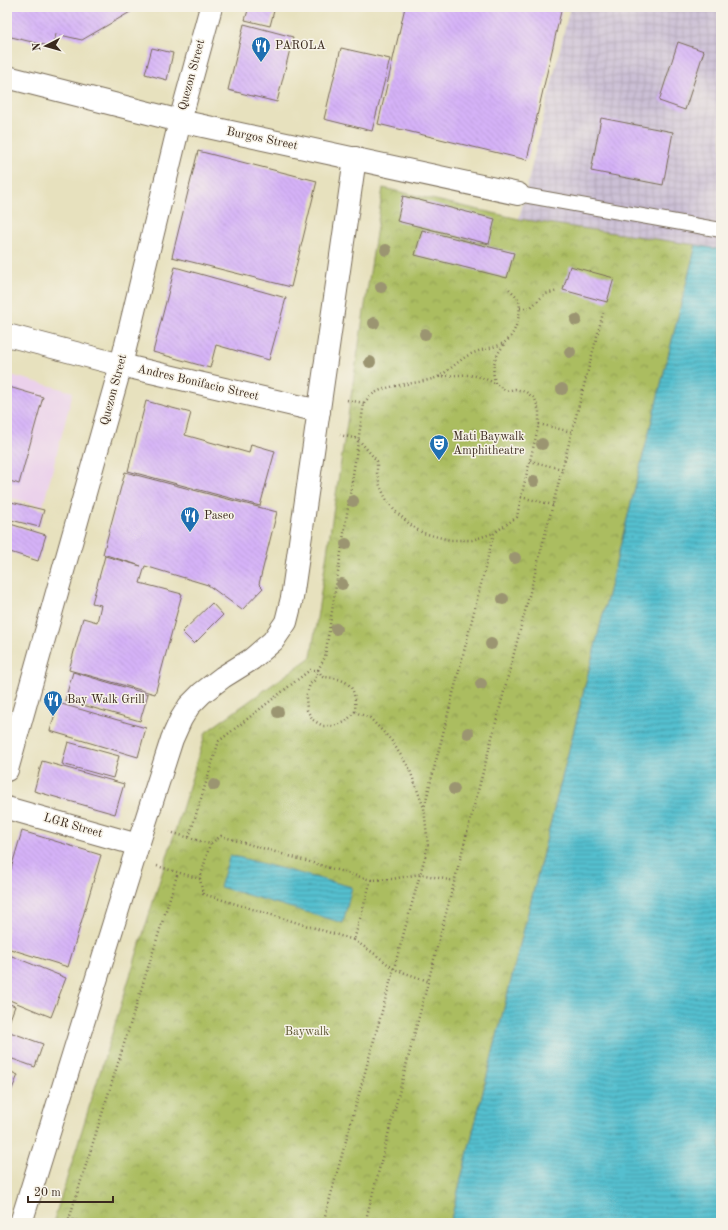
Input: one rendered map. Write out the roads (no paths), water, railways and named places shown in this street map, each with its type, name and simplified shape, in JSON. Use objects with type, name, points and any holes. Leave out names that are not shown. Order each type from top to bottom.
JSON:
[{"type":"street","name":"Quezon Street","points":[[7,770],[121,365],[180,121],[211,7]]},
{"type":"street","name":"Burgos Street","points":[[7,77],[180,121],[518,194]]},
{"type":"street","points":[[20,1223],[172,739],[189,706],[223,676],[252,659],[272,641],[286,622],[292,598],[355,158]]},
{"type":"street","name":"Andres Bonifacio Street","points":[[7,335],[121,365],[319,412]]},
{"type":"street","name":"LGR Street","points":[[7,808],[138,845]]},
{"type":"lane","points":[[518,194],[721,230]]},
{"type":"water","points":[[696,245],[721,250],[721,1223],[450,1223]]},
{"type":"water","points":[[230,855],[352,887],[343,923],[220,887]]},
{"type":"place","name":"PAROLA","points":[[261,63]]},
{"type":"place","name":"Mati Baywalk Amphitheatre","points":[[439,461]]},
{"type":"place","name":"Paseo","points":[[190,533]]},
{"type":"place","name":"Bay Walk Grill","points":[[53,717]]},
{"type":"park label","name":"Baywalk","points":[[307,1032]]}]
